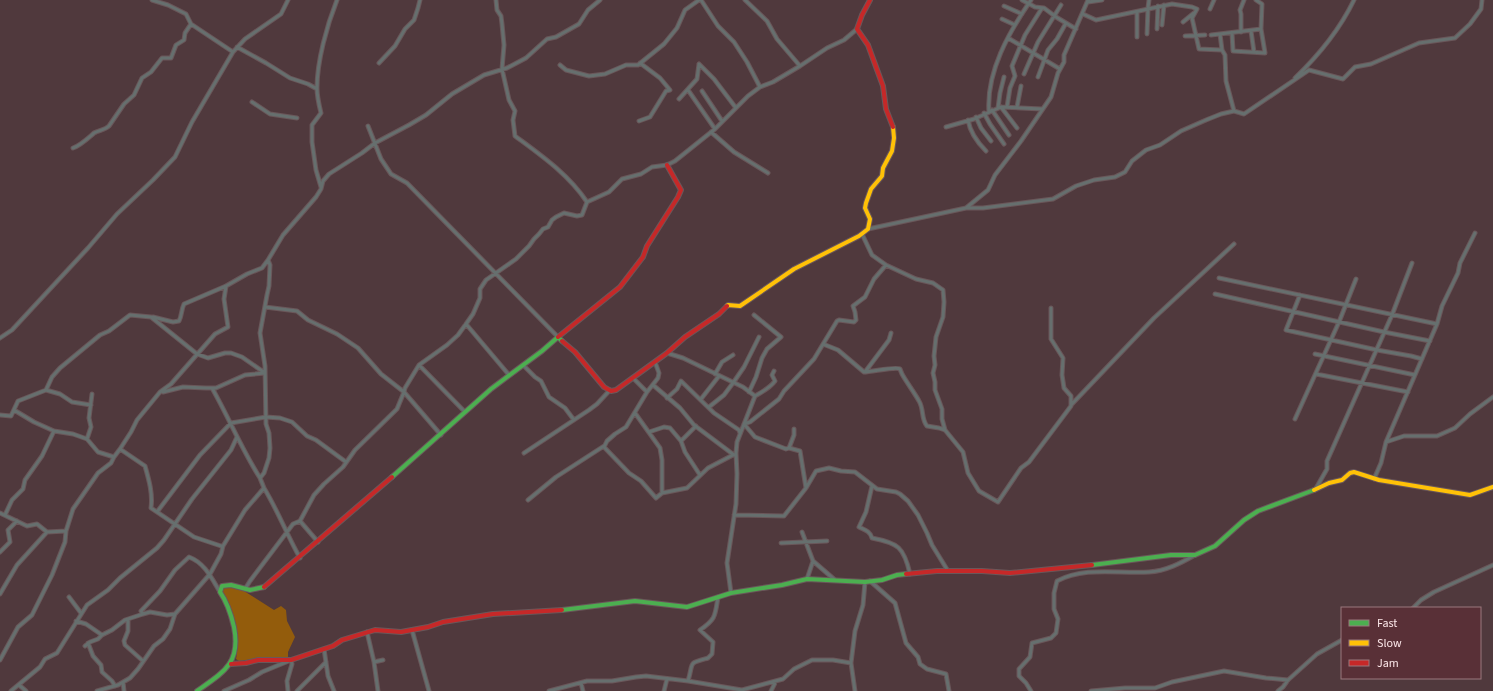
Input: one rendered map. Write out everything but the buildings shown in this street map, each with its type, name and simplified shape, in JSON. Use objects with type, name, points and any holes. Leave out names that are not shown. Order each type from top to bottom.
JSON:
[{"type":"street","points":[[152,0],[168,4],[186,14],[192,24],[233,52]]},
{"type":"street","points":[[0,338],[12,330],[118,214],[175,157],[192,122],[233,52],[245,39],[281,14],[288,0]]},
{"type":"street","points":[[321,189],[316,170],[312,142],[312,125],[321,113],[317,89],[322,46],[337,0]]},
{"type":"street","points":[[379,63],[396,46],[405,29],[414,20],[420,0]]},
{"type":"street","points":[[496,0],[497,10],[501,16],[504,45],[502,70],[509,100],[515,111],[513,120],[516,136],[557,167],[579,190],[587,202]]},
{"type":"street","points":[[46,390],[52,377],[60,368],[100,335],[109,331],[130,315],[152,317],[173,322],[179,321],[181,318],[181,309],[184,304],[226,286],[247,274],[262,268],[283,235],[316,197],[328,174],[375,143],[426,115],[452,94],[484,75],[502,70],[526,58],[547,39],[556,37],[579,24],[588,10],[600,0]]},
{"type":"street","points":[[560,65],[566,70],[589,76],[605,74],[626,65],[638,65],[664,44],[676,28],[685,10],[700,0],[718,26],[734,42],[747,62],[760,87]]},
{"type":"street","points":[[745,0],[767,21],[777,39],[800,66]]},
{"type":"street","points":[[245,590],[250,581],[293,524],[300,521],[314,495],[346,462],[355,450],[397,409],[403,399],[404,392],[414,372],[419,365],[447,345],[458,335],[473,314],[480,298],[480,289],[486,280],[516,259],[556,217],[564,213],[577,216],[582,215],[587,202],[609,192],[622,179],[641,174],[652,167],[675,161],[711,132],[760,87],[773,82],[826,48],[844,40],[857,29],[870,0]]},
{"type":"street","points":[[1022,0],[1035,7],[1042,8],[1076,29]]},
{"type":"street","points":[[1010,135],[991,111],[989,97],[997,62],[1015,25],[1031,0]]},
{"type":"street","points":[[966,208],[988,190],[995,175],[1021,141],[1051,97],[1064,62],[1064,55],[1088,1],[1102,0]]},
{"type":"street","points":[[1147,34],[1148,8],[1150,0]]},
{"type":"street","points":[[1210,8],[1214,0]]},
{"type":"street","points":[[1241,32],[1240,10],[1244,0]]},
{"type":"street","points":[[1232,33],[1234,51],[1265,52],[1261,29],[1262,4],[1257,0]]},
{"type":"street","points":[[1289,84],[1313,60],[1339,25],[1354,0]]},
{"type":"street","points":[[368,126],[381,159],[392,174],[407,183],[558,337],[575,352],[597,379],[610,390],[616,390],[719,314],[728,305],[740,306],[794,269],[862,234],[868,229],[966,208],[983,208],[1053,199],[1076,186],[1094,180],[1115,177],[1125,172],[1132,161],[1146,150],[1160,145],[1182,131],[1221,114],[1234,110],[1244,114],[1310,70],[1343,79],[1355,67],[1371,64],[1419,43],[1455,38],[1470,24],[1481,10],[1482,0]]},
{"type":"street","points":[[1083,14],[1096,20],[1137,12],[1158,6],[1172,4],[1184,5],[1197,9],[1192,18],[1199,50],[1222,50]]},
{"type":"street","points":[[1024,74],[1032,53],[1061,5]]},
{"type":"street","points":[[1162,25],[1164,5]]},
{"type":"street","points":[[1004,6],[1022,14]]},
{"type":"street","points":[[1157,29],[1158,6]]},
{"type":"street","points":[[1007,107],[1010,88],[1015,76],[1012,66],[1020,46],[1042,8]]},
{"type":"street","points":[[1137,12],[1137,37]]},
{"type":"street","points":[[1183,22],[1195,12]]},
{"type":"street","points":[[1002,19],[1015,25]]},
{"type":"street","points":[[1038,77],[1048,50],[1057,39],[1066,23]]},
{"type":"street","points":[[72,148],[78,147],[96,132],[109,126],[124,104],[134,95],[142,78],[151,72],[162,58],[171,58],[176,45],[184,40],[185,33],[192,24]]},
{"type":"street","points":[[857,29],[868,45],[883,86],[886,108],[893,128],[894,138],[892,151],[883,168],[882,176],[871,189],[867,197],[865,208],[870,219],[868,229]]},
{"type":"street","points":[[1211,35],[1261,29]]},
{"type":"street","points":[[1251,31],[1254,52]]},
{"type":"street","points":[[1220,34],[1222,50],[1225,55],[1226,81],[1234,110]]},
{"type":"street","points":[[1186,36],[1204,35]]},
{"type":"street","points":[[1008,38],[1060,70]]},
{"type":"street","points":[[237,47],[290,78],[308,84],[317,89]]},
{"type":"street","points":[[639,121],[650,116],[666,91],[670,90],[660,78],[640,63]]},
{"type":"street","points":[[679,99],[697,79],[699,64],[714,79],[736,108]]},
{"type":"street","points":[[1004,77],[1000,93],[1000,107],[1017,128]]},
{"type":"street","points":[[1017,107],[1021,86]]},
{"type":"street","points":[[688,90],[715,128]]},
{"type":"street","points":[[702,91],[722,121]]},
{"type":"street","points":[[252,102],[270,114],[297,118]]},
{"type":"street","points":[[946,127],[976,118],[984,113],[1000,107],[1042,109]]},
{"type":"street","points":[[984,113],[1004,144]]},
{"type":"street","points":[[976,118],[981,128],[991,141]]},
{"type":"street","points":[[968,120],[973,134],[986,151]]},
{"type":"street","points":[[711,132],[734,152],[768,172]]},
{"type":"street","points":[[220,592],[225,584],[245,590],[258,589],[266,586],[441,435],[491,389],[542,351],[620,287],[643,257],[647,246],[681,190],[667,164]]},
{"type":"street","points":[[862,234],[872,255],[886,265],[916,279],[933,283],[943,290],[943,317],[936,337],[934,356],[935,365],[933,373],[935,390],[942,410],[942,419],[945,430],[963,452],[968,473],[979,491],[998,502],[1021,468],[1029,462],[1071,406],[1154,318],[1234,244]]},
{"type":"street","points":[[1374,479],[1381,463],[1386,442],[1437,324],[1442,306],[1458,273],[1460,263],[1475,234]]},
{"type":"street","points":[[260,478],[264,473],[269,453],[270,438],[266,424],[265,373],[260,333],[266,295],[269,286],[270,266],[268,260]]},
{"type":"street","points":[[1315,490],[1327,469],[1327,461],[1334,448],[1361,382],[1377,350],[1412,263]]},
{"type":"street","points":[[744,424],[750,422],[776,403],[784,391],[814,359],[839,320],[854,322],[856,317],[854,305],[865,296],[874,279],[886,265]]},
{"type":"street","points":[[1219,278],[1437,324]]},
{"type":"street","points":[[1295,419],[1324,357],[1356,279]]},
{"type":"street","points":[[0,660],[18,627],[32,615],[52,575],[65,542],[66,530],[73,509],[98,473],[111,463],[137,420],[160,392],[171,384],[215,334],[228,327],[224,299],[226,286]]},
{"type":"street","points":[[1215,294],[1430,341]]},
{"type":"street","points":[[1300,295],[1286,330],[1422,359]]},
{"type":"street","points":[[265,306],[297,311],[308,320],[337,334],[358,348],[381,374],[404,392],[441,435]]},
{"type":"street","points":[[1051,308],[1051,339],[1063,358],[1062,375],[1064,388],[1071,396],[1071,406]]},
{"type":"street","points":[[749,392],[767,349],[781,337],[754,315]]},
{"type":"street","points":[[152,317],[197,354],[208,358],[225,353],[231,353],[254,364],[265,373]]},
{"type":"street","points":[[466,324],[509,375]]},
{"type":"street","points":[[865,372],[889,340],[891,334]]},
{"type":"street","points":[[709,407],[724,395],[733,383],[744,367],[760,337]]},
{"type":"street","points":[[824,344],[838,350],[865,372],[900,369],[919,401],[926,426],[945,430]]},
{"type":"street","points":[[667,353],[683,358],[733,383],[755,396]]},
{"type":"street","points":[[1315,354],[1414,376]]},
{"type":"street","points":[[715,374],[722,362],[733,355]]},
{"type":"street","points":[[528,500],[556,477],[604,446],[615,434],[626,427],[647,392],[659,376],[655,362]]},
{"type":"street","points":[[419,365],[466,413]]},
{"type":"street","points":[[523,365],[541,381],[550,397],[565,408],[574,420]]},
{"type":"street","points":[[731,593],[728,563],[737,474],[734,454],[737,442],[755,396],[763,392],[775,381],[772,375],[774,371]]},
{"type":"street","points":[[160,392],[183,387],[212,388],[245,375],[265,373]]},
{"type":"street","points":[[1316,374],[1408,392]]},
{"type":"street","points":[[700,399],[719,376]]},
{"type":"street","points":[[633,378],[647,392]]},
{"type":"street","points":[[667,398],[677,389],[681,381],[714,413],[739,430],[740,435]]},
{"type":"street","points":[[653,385],[680,408],[696,426],[734,454]]},
{"type":"street","points":[[212,388],[280,516],[286,533],[300,558]]},
{"type":"street","points":[[0,415],[11,416],[16,404],[21,399],[46,390],[60,394],[72,402],[91,405]]},
{"type":"street","points":[[524,454],[597,404],[610,390]]},
{"type":"street","points":[[87,439],[91,427],[89,418],[92,394]]},
{"type":"street","points":[[1386,442],[1404,436],[1437,436],[1456,428],[1470,414],[1493,397]]},
{"type":"street","points":[[14,410],[34,422],[54,431],[73,434],[87,439],[98,452],[114,457]]},
{"type":"street","points":[[635,413],[660,448],[662,460],[662,493]]},
{"type":"street","points":[[157,512],[200,455],[231,424],[266,417],[280,418],[292,422],[307,436],[316,440],[346,462]]},
{"type":"street","points":[[744,424],[755,437],[786,449],[789,448],[800,451],[806,488]]},
{"type":"street","points":[[681,441],[696,426]]},
{"type":"street","points":[[649,432],[664,427],[670,428],[681,441],[685,452],[700,475]]},
{"type":"street","points":[[789,448],[794,429]]},
{"type":"street","points":[[5,515],[12,500],[24,489],[25,480],[42,456],[54,431]]},
{"type":"street","points":[[11,691],[40,667],[45,658],[57,653],[87,605],[108,590],[120,578],[157,548],[192,499],[231,450],[237,437]]},
{"type":"street","points":[[604,446],[629,473],[641,481],[656,498],[662,493],[687,488],[708,468],[734,454]]},
{"type":"street","points":[[120,449],[145,466],[151,486],[151,508],[194,537],[223,546]]},
{"type":"street","points":[[734,515],[784,516],[806,488],[816,471],[829,468],[855,472],[877,489],[896,492],[908,501],[918,514],[932,545],[948,571]]},
{"type":"street","points":[[1031,691],[1019,676],[1019,672],[1021,666],[1030,657],[1032,643],[1051,638],[1056,633],[1058,619],[1054,609],[1054,593],[1057,581],[1063,577],[1098,571],[1150,572],[1177,565],[1215,546],[1244,520],[1258,510],[1315,490],[1329,483],[1342,480],[1350,473],[1354,472],[1374,479],[1470,495],[1493,487]]},
{"type":"street","points":[[872,486],[866,512],[859,527],[868,531],[872,538],[884,540],[896,545],[907,559],[910,574]]},
{"type":"street","points":[[97,691],[114,686],[130,678],[154,646],[163,639],[170,629],[175,614],[210,574],[221,554],[223,546],[245,510],[264,488]]},
{"type":"street","points":[[0,513],[28,526],[37,524],[47,532]]},
{"type":"street","points":[[0,552],[10,542],[8,530],[18,521]]},
{"type":"street","points":[[300,521],[318,542]]},
{"type":"street","points":[[0,594],[17,565],[47,532],[66,530]]},
{"type":"street","points":[[802,532],[813,561],[835,580]]},
{"type":"street","points":[[781,544],[827,541]]},
{"type":"street","points":[[224,691],[249,680],[262,672],[291,660],[333,646],[342,640],[375,630],[401,632],[428,627],[443,622],[493,614],[568,610],[635,601],[687,607],[731,593],[782,585],[806,579],[867,581],[882,580],[910,574],[948,571],[982,570],[1010,573],[1044,571],[1171,555],[1195,555]]},
{"type":"street","points":[[143,614],[141,611],[160,591],[175,570],[189,557],[196,561],[210,574],[228,604],[236,632],[237,646],[236,656],[231,664],[199,690]]},
{"type":"street","points":[[806,579],[813,561]]},
{"type":"street","points":[[1414,607],[1421,600],[1434,592],[1493,565]]},
{"type":"street","points":[[856,691],[851,663],[855,631],[863,604],[867,581]]},
{"type":"street","points":[[867,581],[895,603],[906,643],[918,657],[920,664],[927,669],[946,674],[949,691]]},
{"type":"street","points":[[69,597],[81,613]]},
{"type":"street","points":[[688,681],[694,661],[708,658],[712,654],[713,642],[700,630],[710,624],[716,614],[718,597]]},
{"type":"street","points":[[114,686],[112,681],[102,672],[101,665],[93,656],[87,645],[128,620],[143,614],[150,612],[167,616],[175,614]]},
{"type":"street","points":[[128,620],[128,631],[124,641],[125,645],[143,661]]},
{"type":"street","points":[[76,621],[86,624],[102,635]]},
{"type":"street","points":[[412,630],[429,691]]},
{"type":"street","points":[[368,632],[378,691]]},
{"type":"street","points":[[1278,691],[1317,654],[1341,641]]},
{"type":"street","points":[[324,649],[328,676],[334,691]]},
{"type":"street","points":[[231,664],[246,663],[258,660],[291,660]]},
{"type":"street","points":[[288,691],[286,686],[292,664],[291,660]]},
{"type":"street","points":[[374,662],[383,660]]},
{"type":"street","points":[[550,691],[581,682],[601,680],[612,681],[646,676],[742,690],[784,679],[794,669],[812,660],[833,660],[851,663]]},
{"type":"street","points":[[297,691],[326,662]]},
{"type":"street","points":[[1092,691],[1126,688],[1156,688],[1172,682],[1224,671],[1288,680]]},
{"type":"street","points":[[664,691],[667,679]]},
{"type":"street","points":[[771,691],[776,681]]},
{"type":"street","points":[[123,682],[124,691]]},
{"type":"street","points":[[581,682],[583,691]]},
{"type":"street","points":[[1026,683],[1026,691]]},
{"type":"street","points":[[20,684],[26,691]]},
{"type":"shaded area","points":[[228,586],[244,591],[274,610],[281,606],[286,610],[287,621],[295,637],[288,652],[288,657],[261,658],[239,661],[236,659],[237,634],[235,621],[231,609],[222,592],[224,587]]},
{"type":"traffic: fast","points":[[392,477],[491,389],[542,351],[558,337],[562,341]]},
{"type":"traffic: fast","points":[[1092,565],[1171,555],[1195,555],[1215,546],[1244,520],[1258,511],[1314,490]]},
{"type":"traffic: fast","points":[[562,610],[635,601],[687,607],[731,593],[782,585],[807,579],[865,582],[882,580],[897,575],[906,574]]},
{"type":"traffic: fast","points":[[197,691],[222,672],[228,665],[235,650],[236,639],[232,617],[220,592],[222,586],[231,585],[250,590],[264,587]]},
{"type":"traffic: slow","points":[[727,306],[740,306],[794,269],[859,236],[868,229],[870,219],[865,208],[866,203],[871,189],[882,176],[883,168],[892,151],[894,138],[893,127]]},
{"type":"traffic: slow","points":[[1314,490],[1329,483],[1342,480],[1350,473],[1354,472],[1379,480],[1470,495],[1493,487]]},
{"type":"traffic: jam","points":[[870,0],[857,29],[868,45],[883,86],[886,109],[893,127]]},
{"type":"traffic: jam","points":[[558,337],[620,287],[643,257],[647,246],[681,190],[667,165]]},
{"type":"traffic: jam","points":[[562,341],[575,352],[604,387],[611,391],[616,390],[667,353],[685,337],[719,314],[727,306]]},
{"type":"traffic: jam","points":[[264,587],[392,477]]},
{"type":"traffic: jam","points":[[906,574],[937,571],[982,571],[1010,573],[1092,565]]},
{"type":"traffic: jam","points":[[231,664],[246,663],[258,660],[291,660],[333,646],[342,640],[375,630],[401,632],[428,627],[443,622],[493,614],[562,610]]}]
